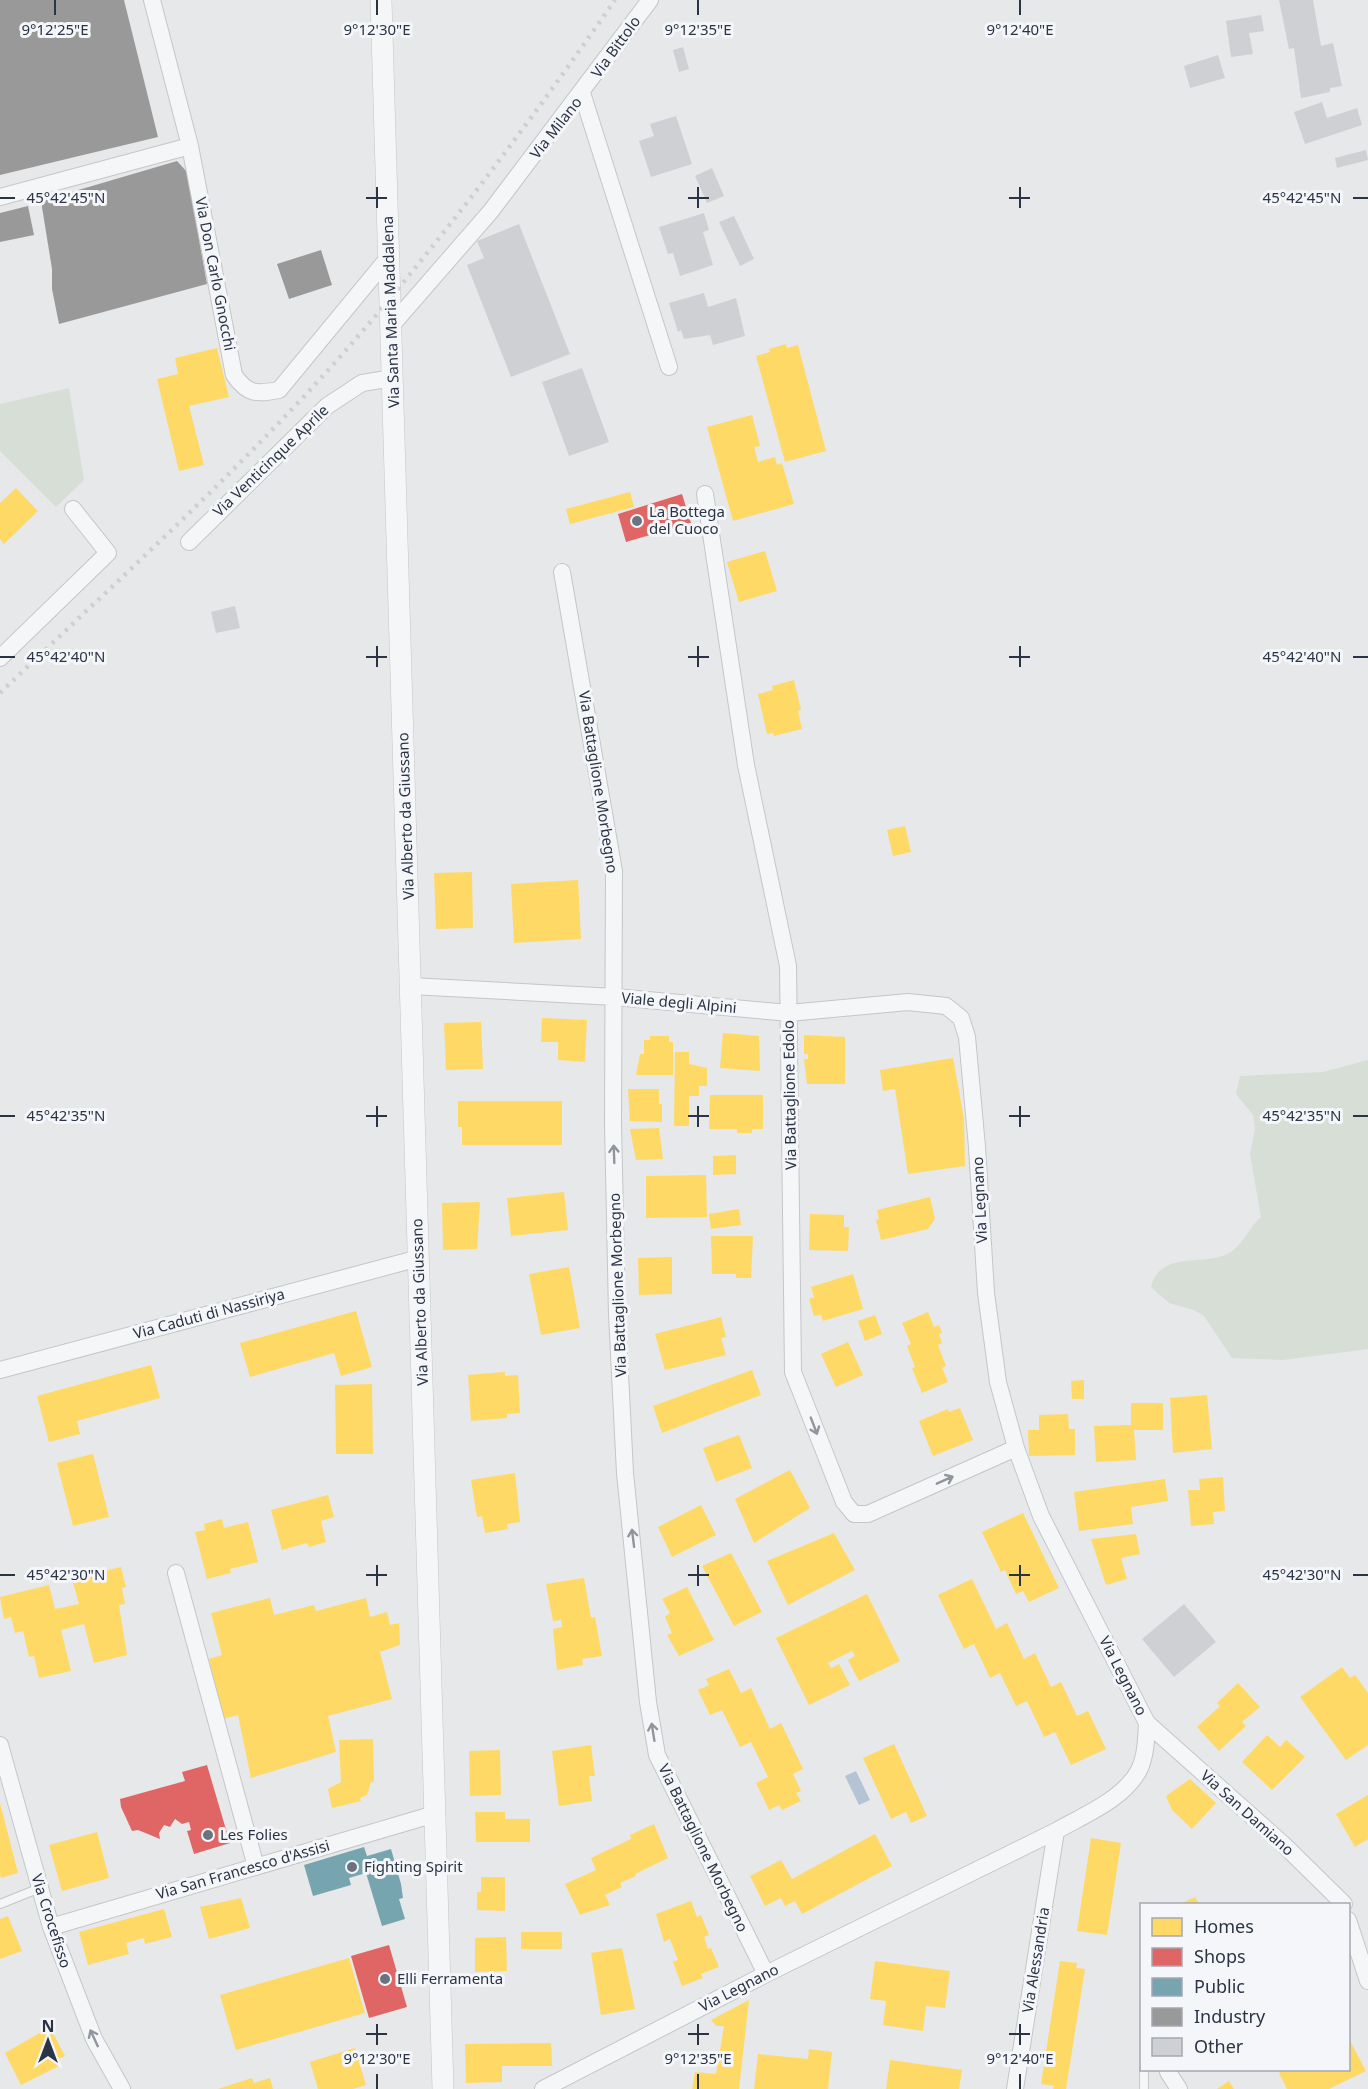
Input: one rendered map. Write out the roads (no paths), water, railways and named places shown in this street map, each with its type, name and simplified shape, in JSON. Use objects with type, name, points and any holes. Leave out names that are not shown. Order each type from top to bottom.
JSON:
[{"type":"street","name":"Via Don Carlo Gnocchi","points":[[152,0],[190,146],[234,375],[243,388],[258,394],[279,390],[388,258]]},
{"type":"street","name":"Via Santa Maria Maddalena","points":[[381,0],[398,516]]},
{"type":"street","name":"Via Bittolo","points":[[582,93],[650,0]]},
{"type":"street","name":"Via Milano","points":[[391,326],[491,211],[582,93]]},
{"type":"street","name":"Via Milano","points":[[582,93],[669,367]]},
{"type":"street","points":[[0,197],[190,146]]},
{"type":"street","name":"Via Venticinque Aprile","points":[[189,542],[327,406],[362,383],[393,378]]},
{"type":"street","name":"Via Battaglione Edolo","points":[[705,494],[746,765],[788,966],[793,1372],[844,1502],[854,1514],[868,1514],[1016,1448]]},
{"type":"street","points":[[0,658],[108,553],[73,509]]},
{"type":"street","name":"Via Alberto da Giussano","points":[[398,516],[443,2089]]},
{"type":"street","name":"Via Battaglione Morbegno","points":[[562,572],[614,871],[615,997],[612,1124],[617,1314],[625,1473],[648,1702],[657,1755],[766,1974]]},
{"type":"street","name":"Viale degli Alpini","points":[[411,986],[615,997],[789,1013],[908,1002],[946,1006]]},
{"type":"street","name":"Via Legnano","points":[[543,2089],[766,1974],[1056,1831],[1127,1786],[1139,1769],[1145,1750],[1147,1724],[1041,1516],[1016,1448],[998,1382],[986,1293],[977,1147],[967,1038],[961,1018],[946,1006]]},
{"type":"street","name":"Via Caduti di Nassiriya","points":[[0,1370],[419,1258]]},
{"type":"street","points":[[176,1573],[256,1867]]},
{"type":"street","name":"Via San Damiano","points":[[1147,1724],[1284,1845],[1342,1903]]},
{"type":"street","name":"Via Crocefisso","points":[[0,1745],[51,1927],[94,2039],[122,2089]]},
{"type":"street","name":"Via San Francesco d'Assisi","points":[[51,1927],[435,1814]]},
{"type":"street","name":"Via Alessandria","points":[[1015,2089],[1056,1831]]},
{"type":"street","points":[[1350,1926],[1368,1981]]},
{"type":"street","points":[[1168,2072],[1179,2089]]},
{"type":"lane","points":[[0,1904],[40,1888]]},
{"type":"lane","points":[[1144,2071],[1144,2089]]},
{"type":"water","points":[[856,1771],[870,1800],[859,1805],[845,1776]]},
{"type":"railway","points":[[0,693],[226,477],[270,433],[354,341],[489,174],[615,0]]},
{"type":"place","name":"La Bottega del Cuoco","points":[[637,521]]},
{"type":"place","name":"Les Folies","points":[[208,1835]]},
{"type":"place","name":"Fighting Spirit","points":[[352,1867]]},
{"type":"place","name":"Elli Ferramenta","points":[[385,1979]]}]
